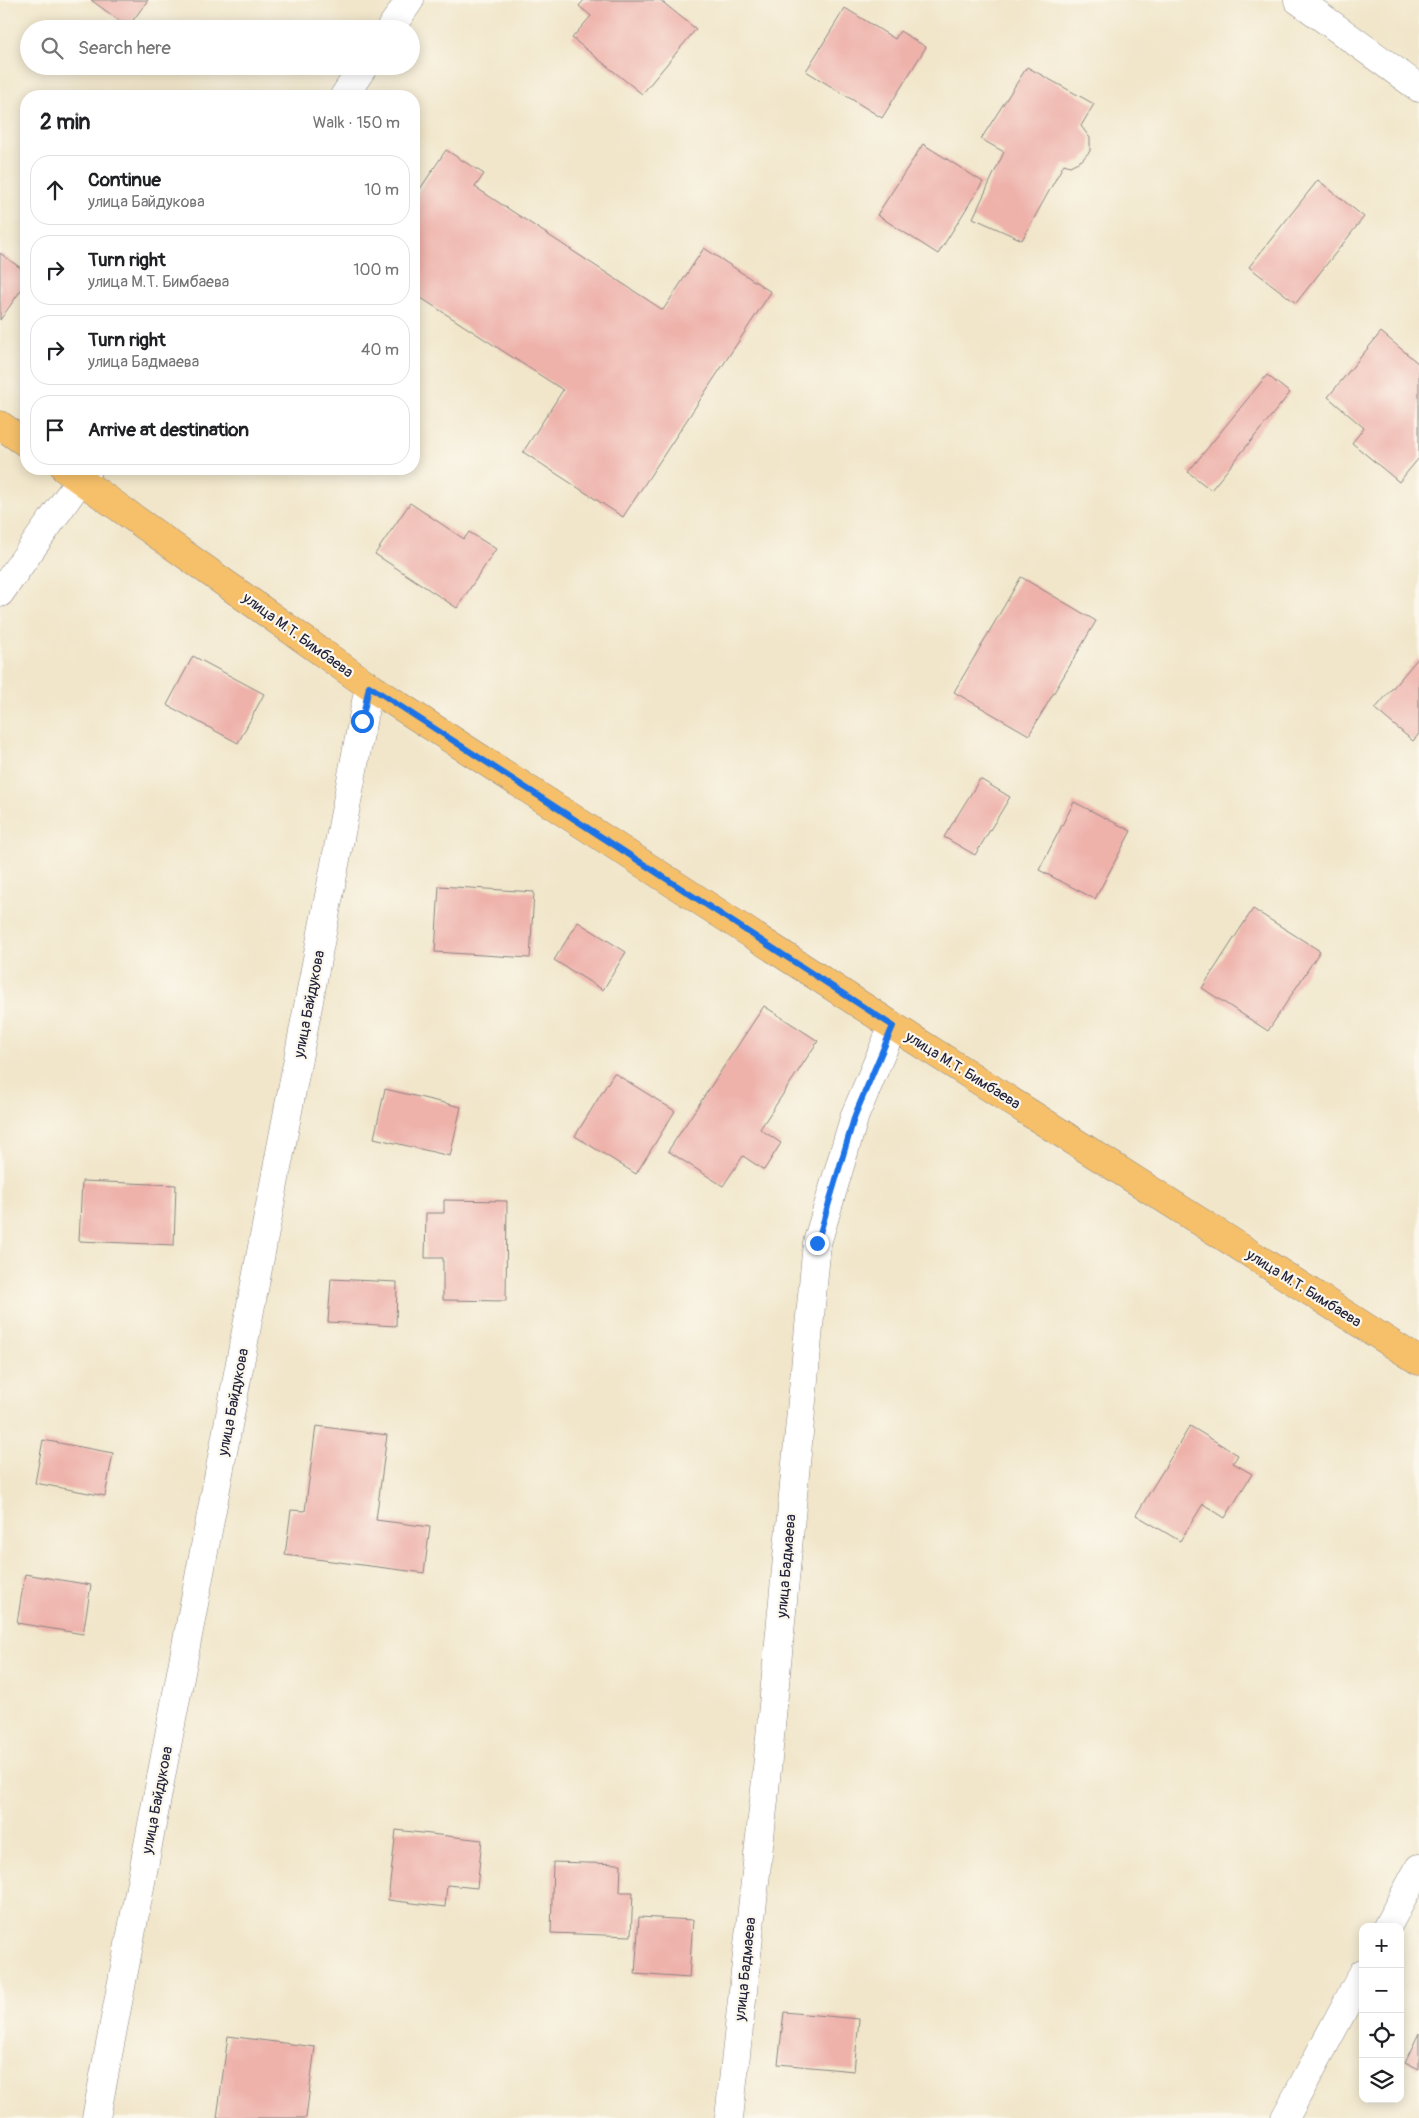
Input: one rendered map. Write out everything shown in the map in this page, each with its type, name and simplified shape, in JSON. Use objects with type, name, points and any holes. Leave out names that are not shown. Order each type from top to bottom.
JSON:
[{"type":"main road","points":[[0,425],[20,439]]},
{"type":"main road","name":"улица М.Т. Бимбаева","points":[[82,475],[369,686],[893,1026],[1419,1361]]},
{"type":"street","points":[[396,20],[410,0]]},
{"type":"street","points":[[1298,0],[1419,88]]},
{"type":"street","points":[[348,90],[358,75]]},
{"type":"street","points":[[0,593],[76,475]]},
{"type":"street","name":"улица Байдукова","points":[[96,2118],[369,686]]},
{"type":"street","name":"улица Бадмаева","points":[[729,2118],[764,1800],[817,1243],[855,1115],[893,1026]]},
{"type":"street","points":[[1390,1923],[1419,1868]]},
{"type":"street","points":[[1285,2118],[1359,1980]]},
{"type":"building","points":[[91,0],[148,0],[133,20],[118,20]]},
{"type":"building","points":[[584,0],[660,0],[696,29],[642,94],[572,38],[591,16],[579,6]]},
{"type":"building","points":[[845,8],[895,39],[900,31],[926,47],[882,118],[806,71]]},
{"type":"building","points":[[1027,67],[1094,104],[1081,126],[1090,138],[1090,151],[1082,160],[1070,166],[1064,164],[1022,240],[973,218],[1004,152],[981,139]]},
{"type":"building","points":[[923,144],[983,182],[938,254],[877,215]]},
{"type":"building","points":[[446,150],[484,174],[475,187],[663,310],[704,248],[771,292],[623,517],[523,452],[563,390],[420,297],[420,189]]},
{"type":"building","points":[[1318,180],[1364,217],[1296,303],[1249,267]]},
{"type":"building","points":[[0,253],[20,268],[20,292],[0,320]]},
{"type":"building","points":[[1381,332],[1419,364],[1419,458],[1399,482],[1352,443],[1364,428],[1328,397]]},
{"type":"building","points":[[1267,375],[1290,393],[1211,490],[1188,472]]},
{"type":"building","points":[[410,503],[464,539],[469,532],[496,549],[457,608],[375,554]]},
{"type":"building","points":[[1021,577],[1096,621],[1029,735],[954,692]]},
{"type":"building","points":[[193,656],[264,694],[238,743],[167,705]]},
{"type":"building","points":[[1419,657],[1419,734],[1413,741],[1375,709]]},
{"type":"building","points":[[980,779],[1010,797],[975,855],[944,837]]},
{"type":"building","points":[[1074,802],[1131,831],[1095,899],[1039,870]]},
{"type":"building","points":[[439,886],[534,892],[530,958],[435,952]]},
{"type":"building","points":[[1253,909],[1320,951],[1268,1031],[1202,988]]},
{"type":"building","points":[[578,922],[626,952],[603,990],[554,960]]},
{"type":"building","points":[[764,1006],[818,1041],[760,1129],[781,1143],[764,1170],[743,1156],[723,1186],[668,1151]]},
{"type":"building","points":[[614,1073],[675,1111],[636,1174],[575,1136]]},
{"type":"building","points":[[385,1089],[461,1107],[450,1156],[374,1138]]},
{"type":"building","points":[[82,1181],[176,1185],[174,1245],[79,1241]]},
{"type":"building","points":[[444,1200],[507,1201],[506,1301],[443,1300],[443,1258],[425,1258],[426,1213],[444,1213]]},
{"type":"building","points":[[331,1279],[397,1282],[396,1326],[328,1322]]},
{"type":"building","points":[[316,1426],[387,1435],[376,1520],[430,1527],[424,1573],[285,1555],[291,1510],[305,1511]]},
{"type":"building","points":[[1190,1426],[1238,1455],[1233,1463],[1252,1474],[1225,1518],[1203,1504],[1180,1541],[1136,1515]]},
{"type":"building","points":[[43,1440],[113,1453],[105,1496],[35,1483]]},
{"type":"building","points":[[25,1574],[91,1585],[83,1634],[17,1623]]},
{"type":"building","points":[[396,1830],[482,1840],[477,1888],[447,1885],[445,1907],[388,1900]]},
{"type":"building","points":[[553,1862],[621,1864],[620,1892],[633,1892],[631,1936],[551,1933]]},
{"type":"building","points":[[639,1917],[693,1920],[689,1978],[635,1974]]},
{"type":"building","points":[[784,2012],[859,2019],[854,2071],[778,2064]]},
{"type":"building","points":[[1419,2033],[1419,2069],[1405,2062]]},
{"type":"building","points":[[228,2036],[315,2047],[306,2118],[217,2118]]},
{"type":"route","points":[[362,721],[369,686],[893,1026],[855,1115],[817,1243]]}]
